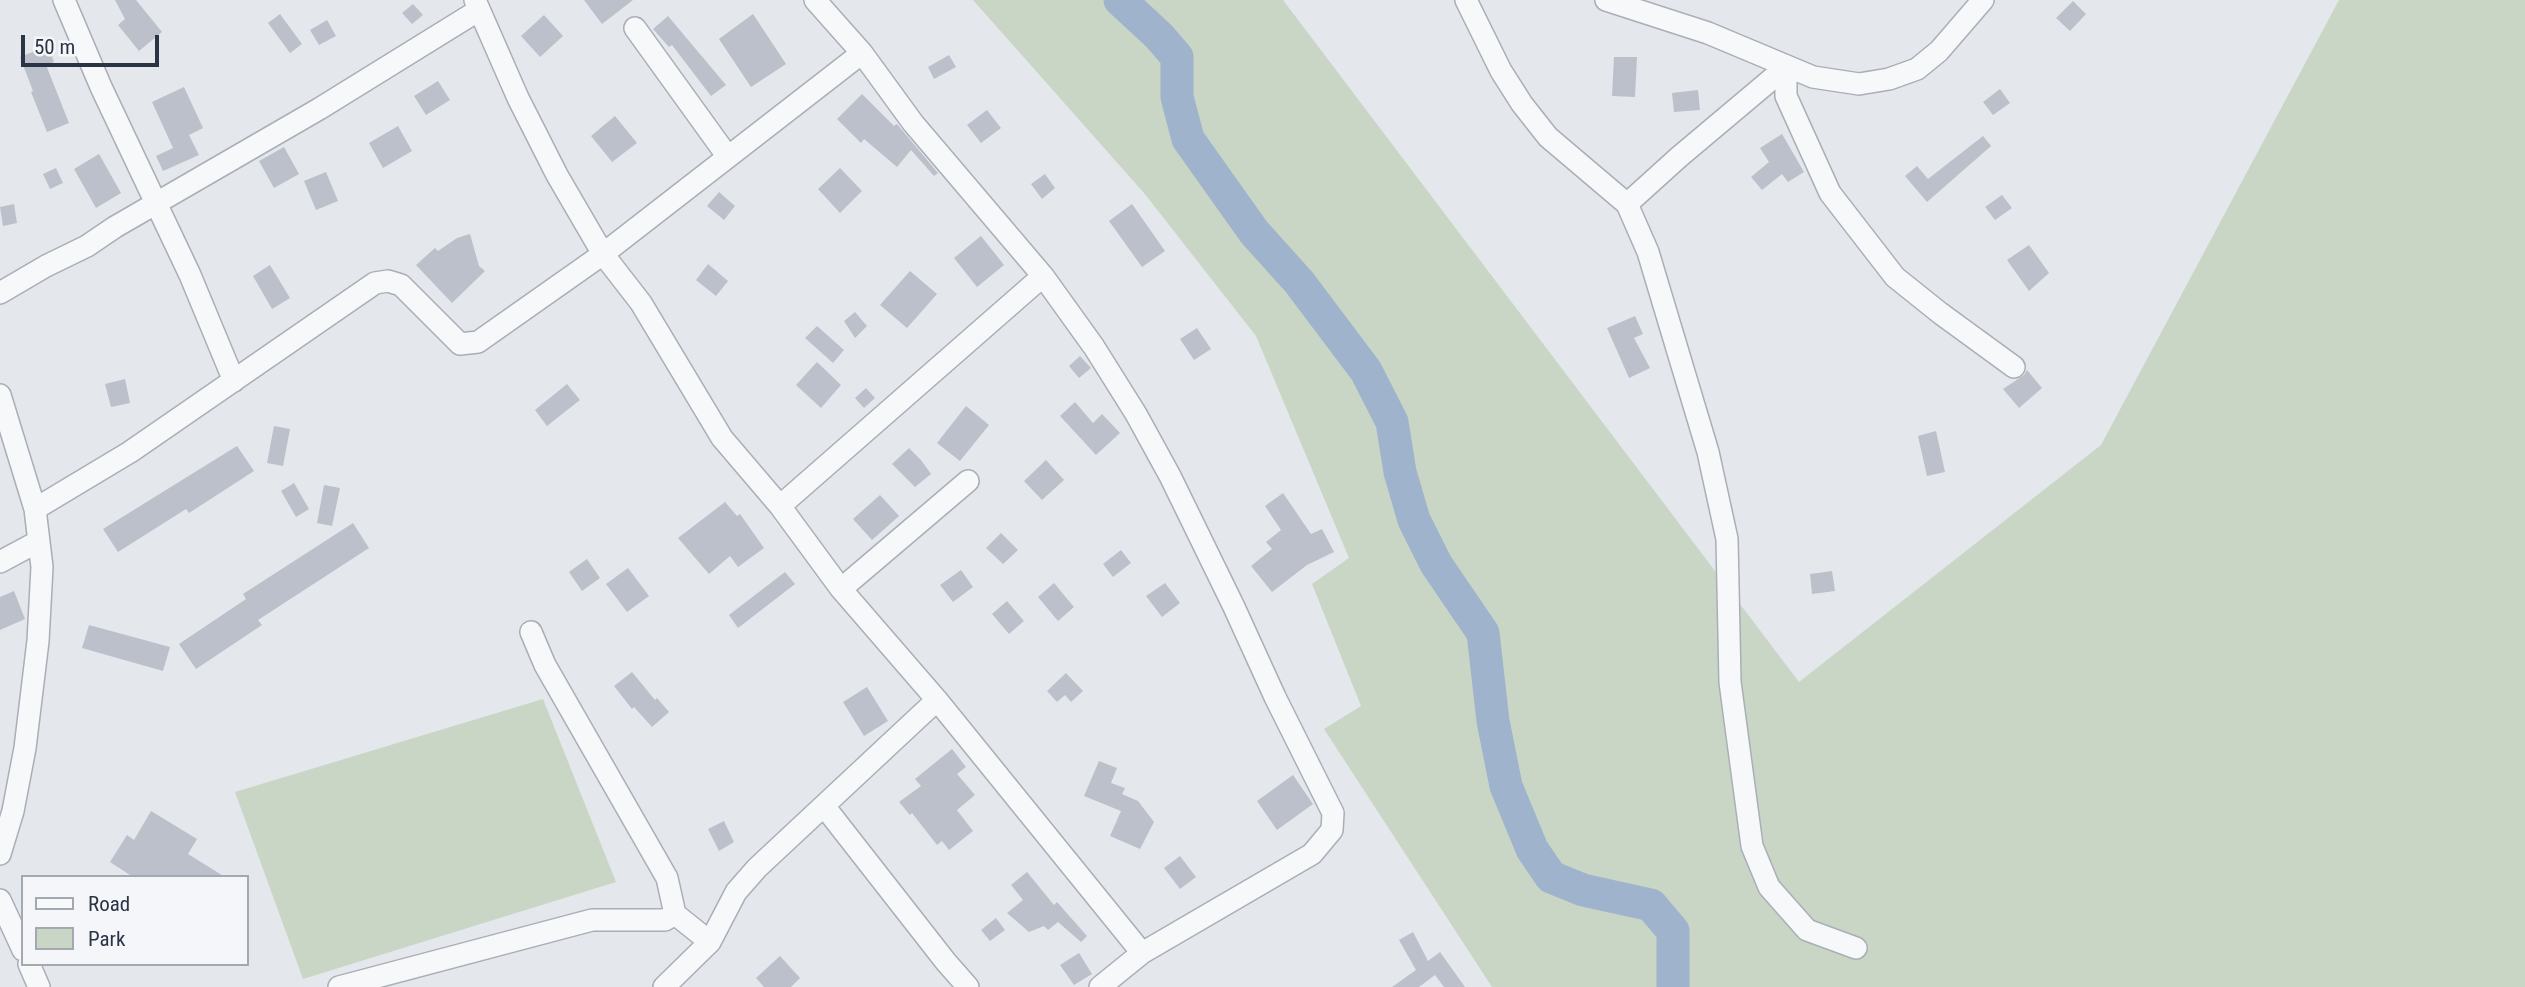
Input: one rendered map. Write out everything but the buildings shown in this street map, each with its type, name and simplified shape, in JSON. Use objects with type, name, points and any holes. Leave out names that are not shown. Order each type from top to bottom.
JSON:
[{"type":"street","points":[[64,0],[101,86],[157,202],[234,381]]},
{"type":"street","points":[[816,0],[862,53],[913,123],[1042,276],[1094,347],[1136,414],[1170,476],[1333,813],[1332,830],[1312,853],[1142,953],[1100,987]]},
{"type":"street","points":[[1466,0],[1501,71],[1522,104],[1558,146],[1627,204],[1648,252],[1708,452],[1727,540],[1730,682],[1752,846],[1769,887],[1807,930],[1856,948]]},
{"type":"street","points":[[1606,0],[1708,33],[1813,78],[1859,84],[1889,79],[1917,69],[1939,51],[1983,0]]},
{"type":"street","points":[[0,293],[87,246],[319,108],[477,5],[556,175],[603,254],[641,303],[722,438],[780,506],[841,589],[937,700],[1142,953]]},
{"type":"street","points":[[635,29],[728,157]]},
{"type":"street","points":[[35,509],[130,452],[375,283],[388,281],[401,285],[460,344],[478,342],[603,254],[862,53]]},
{"type":"street","points":[[1627,204],[1786,66]]},
{"type":"street","points":[[1786,66],[1786,96],[1830,193],[1895,277],[2014,367]]},
{"type":"street","points":[[780,506],[1042,276]]},
{"type":"street","points":[[0,395],[35,509],[42,567],[38,641],[25,748],[13,811],[0,854]]},
{"type":"street","points":[[841,589],[968,481]]},
{"type":"street","points":[[0,562],[39,541]]},
{"type":"street","points":[[531,632],[545,665],[667,878],[675,914],[710,942]]},
{"type":"street","points":[[676,983],[710,942],[736,892],[757,868],[937,700]]},
{"type":"street","points":[[824,806],[968,987]]},
{"type":"street","points":[[0,900],[21,946]]},
{"type":"street","points":[[339,987],[592,920],[665,920],[675,914]]},
{"type":"street","points":[[30,966],[39,987]]},
{"type":"green space","points":[[973,0],[1283,0],[1799,682],[2101,445],[2339,0],[2525,0],[2525,987],[1492,987],[1324,729],[1361,706],[1312,584],[1349,558],[1256,336],[1144,193]]},
{"type":"green space","points":[[543,699],[616,882],[303,979],[235,792]]},
{"type":"waterway","points":[[1120,0],[1159,36],[1177,57],[1177,97],[1188,139],[1254,232],[1299,282],[1366,371],[1392,422],[1400,472],[1414,520],[1436,564],[1483,633],[1493,721],[1506,786],[1532,849],[1551,877],[1583,890],[1651,905],[1673,931],[1673,987]]}]
